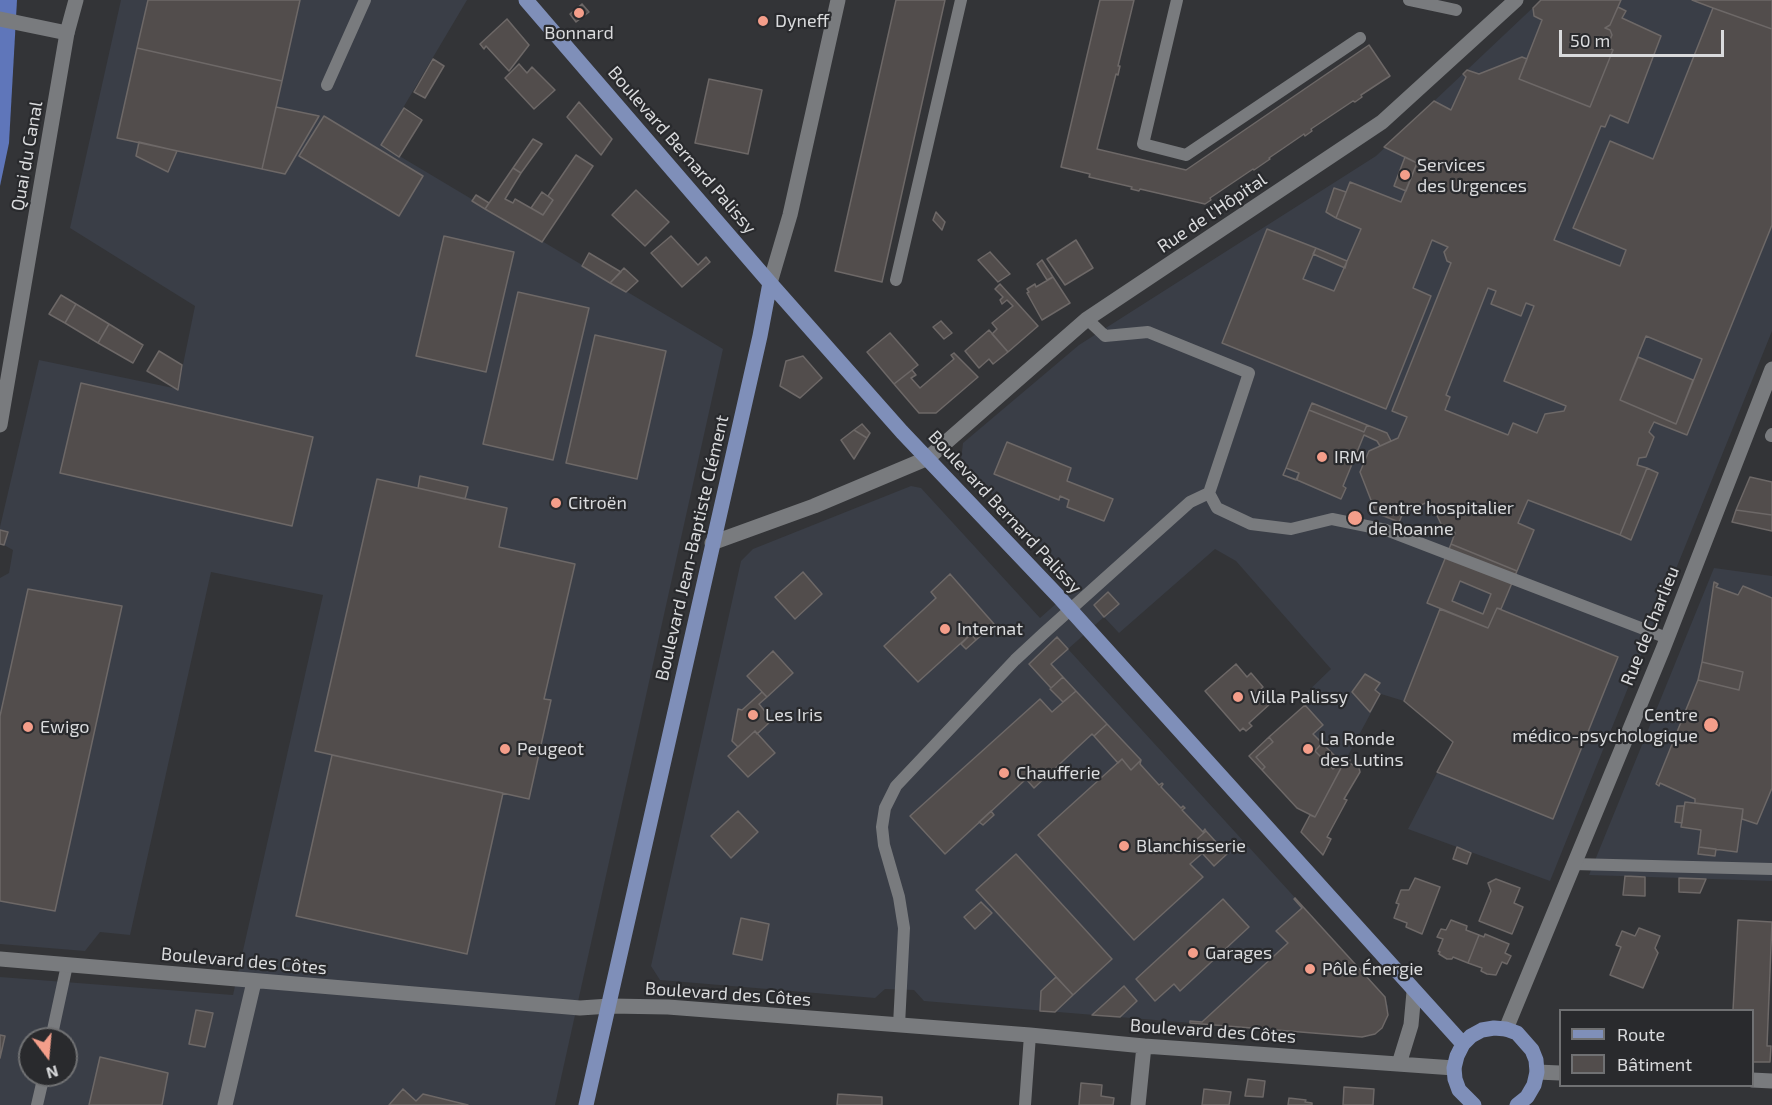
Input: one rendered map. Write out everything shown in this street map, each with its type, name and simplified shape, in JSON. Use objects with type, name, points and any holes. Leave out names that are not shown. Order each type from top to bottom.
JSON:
[{"type":"main road","name":"Boulevard Bernard Palissy","points":[[526,0],[902,432],[1058,596],[1463,1044]]},
{"type":"main road","name":"Boulevard Jean-Baptiste Clément","points":[[586,1105],[760,336],[770,283]]},
{"type":"main road","points":[[1474,1105],[1459,1090],[1455,1080],[1456,1056],[1471,1036],[1482,1030],[1494,1028],[1517,1033],[1533,1050],[1537,1071],[1531,1091],[1517,1105]]},
{"type":"street","name":"Quai du Canal","points":[[0,425],[67,33],[76,0]]},
{"type":"street","name":"Boulevard Jean-Baptiste Clément","points":[[770,283],[790,215],[838,0]]},
{"type":"street","name":"Rue de l'Hôpital","points":[[712,543],[814,507],[928,458],[1087,320],[1382,122],[1516,0]]},
{"type":"street","points":[[0,19],[67,33]]},
{"type":"street","name":"Rue de Charlieu","points":[[1506,1029],[1667,638],[1772,369]]},
{"type":"street","name":"Boulevard des Côtes","points":[[0,959],[580,1008],[668,1007],[1144,1046],[1454,1068]]},
{"type":"street","points":[[225,1105],[254,982]]},
{"type":"street","points":[[1399,1064],[1411,1025],[1414,992]]},
{"type":"street","points":[[1138,1105],[1144,1046]]},
{"type":"street","points":[[1537,1071],[1559,1073]]},
{"type":"street","points":[[1754,1080],[1772,1081]]},
{"type":"lane","points":[[327,85],[365,0]]},
{"type":"lane","points":[[896,280],[961,0]]},
{"type":"lane","points":[[1177,0],[1143,144],[1186,155],[1360,38]]},
{"type":"lane","points":[[1409,0],[1456,10]]},
{"type":"lane","points":[[899,1025],[904,928],[899,897],[884,845],[882,827],[885,808],[897,786],[1015,660],[1190,502],[1209,493],[1249,373],[1148,332],[1105,336],[1087,320]]},
{"type":"lane","points":[[1209,493],[1217,508],[1251,524],[1291,529],[1332,519],[1386,530],[1667,638]]},
{"type":"lane","points":[[1573,864],[1772,869]]},
{"type":"lane","points":[[54,1027],[67,965]]},
{"type":"lane","points":[[1025,1105],[1030,1035]]},
{"type":"lane","points":[[37,1105],[41,1087]]},
{"type":"shaded area","points":[[121,0],[467,0],[381,145],[723,349],[555,1105],[0,1105],[0,977],[233,995],[323,595],[211,572],[130,935],[100,932],[85,951],[0,944],[0,578],[9,573],[13,550],[4,545],[8,532],[0,530],[0,527],[39,360],[178,389],[195,306],[70,228]]},
{"type":"shaded area","name":"Centre hospitalier de Roanne","points":[[1541,0],[1772,0],[1772,331],[1550,881],[1408,829],[1453,742],[1404,701],[1381,694],[1315,817],[1297,808],[1262,770],[1273,742],[1269,737],[1305,705],[1300,699],[1331,669],[1236,561],[1215,549],[1119,633],[1104,617],[1068,649],[1383,994],[1388,1006],[1388,1015],[1380,1030],[1362,1037],[924,1001],[914,990],[885,989],[875,998],[660,980],[651,966],[741,561],[753,549],[911,486],[921,488],[1040,618],[1076,586],[961,460],[963,443],[1079,345],[1376,156]]},
{"type":"shaded area","name":"Centre médico-psychologique","points":[[1714,568],[1772,576],[1772,881],[1589,875]]},
{"type":"water","points":[[0,0],[17,0],[9,143],[0,186]]},
{"type":"building","points":[[148,0],[300,0],[282,81],[137,48]]},
{"type":"building","points":[[896,0],[945,0],[882,282],[835,271]]},
{"type":"building","points":[[1100,0],[1134,0],[1118,66],[1120,66],[1118,75],[1116,74],[1097,149],[1186,170],[1369,45],[1390,76],[1361,95],[1362,97],[1355,102],[1353,101],[1311,129],[1312,131],[1305,136],[1304,134],[1210,198],[1211,200],[1205,204],[1131,189],[1132,187],[1089,177],[1090,174],[1061,167]]},
{"type":"building","points":[[1541,0],[1621,0],[1610,25],[1605,28],[1610,30],[1612,35],[1607,47],[1613,50],[1590,107],[1519,79],[1542,20],[1534,16],[1533,8]]},
{"type":"building","points":[[1692,0],[1772,0],[1772,29],[1713,8]]},
{"type":"building","name":"Bonnard","points":[[582,4],[589,12],[576,22],[570,14]]},
{"type":"building","points":[[1618,7],[1626,11],[1622,18],[1661,36],[1628,123],[1610,115],[1605,127],[1601,126],[1554,240],[1620,266],[1626,250],[1573,228],[1610,141],[1653,159],[1713,8],[1772,29],[1772,225],[1687,435],[1654,422],[1649,432],[1654,437],[1646,457],[1639,458],[1637,465],[1647,468],[1620,535],[1528,500],[1518,523],[1534,530],[1517,571],[1451,544],[1455,533],[1443,528],[1430,501],[1403,513],[1399,522],[1376,513],[1360,472],[1369,451],[1398,438],[1407,417],[1392,411],[1451,263],[1447,261],[1444,252],[1448,247],[1432,240],[1413,288],[1431,296],[1386,409],[1222,343],[1267,229],[1316,248],[1303,279],[1334,291],[1361,229],[1336,218],[1350,182],[1401,202],[1417,163],[1384,147],[1434,101],[1451,110],[1466,77],[1463,74],[1467,70],[1479,74],[1522,57],[1527,59],[1519,79],[1590,107],[1613,50],[1607,47],[1612,35],[1610,30],[1605,28],[1610,25]],"holes":[[[1488,288],[1496,291],[1491,304],[1521,316],[1526,303],[1534,306],[1504,381],[1566,406],[1564,411],[1545,414],[1537,433],[1513,423],[1508,435],[1445,410],[1450,397],[1446,395]],[[1646,336],[1702,359],[1676,424],[1620,400]]]},
{"type":"building","points":[[507,19],[529,45],[509,71],[486,46],[484,49],[480,44]]},
{"type":"building","points":[[137,48],[282,81],[262,169],[117,138]]},
{"type":"building","points":[[433,59],[444,66],[425,98],[414,92]]},
{"type":"building","points":[[519,64],[527,73],[532,67],[555,90],[534,109],[505,78]]},
{"type":"building","points":[[709,79],[762,90],[748,154],[695,143]]},
{"type":"building","points":[[579,102],[612,139],[601,155],[567,117]]},
{"type":"building","points":[[276,107],[319,116],[285,174],[262,169]]},
{"type":"building","points":[[404,108],[422,120],[399,157],[381,145]]},
{"type":"building","points":[[324,116],[423,176],[399,216],[299,156]]},
{"type":"building","points":[[533,139],[542,144],[521,173],[513,168]]},
{"type":"building","points":[[139,142],[177,151],[168,172],[136,156]]},
{"type":"building","points":[[576,155],[593,166],[542,242],[485,209],[513,168],[521,173],[505,199],[513,203],[515,199],[543,215],[553,200],[548,196]]},
{"type":"building","name":"Services des Urgences","points":[[1405,157],[1417,163],[1406,191],[1394,186]]},
{"type":"building","points":[[1334,188],[1346,192],[1336,218],[1326,212]]},
{"type":"building","points":[[636,190],[669,222],[645,246],[612,215]]},
{"type":"building","points":[[542,192],[553,200],[543,215],[531,208]]},
{"type":"building","points":[[476,195],[489,203],[485,209],[472,201]]},
{"type":"building","points":[[936,212],[945,222],[942,230],[933,220]]},
{"type":"building","points":[[444,236],[514,252],[486,372],[416,356]]},
{"type":"building","points":[[671,236],[698,265],[706,257],[710,262],[682,287],[651,253]]},
{"type":"building","points":[[1076,240],[1093,268],[1065,285],[1047,259]]},
{"type":"building","points":[[1316,248],[1347,261],[1345,268],[1313,254]]},
{"type":"building","points":[[990,252],[1010,274],[998,282],[978,260]]},
{"type":"building","points":[[589,253],[621,272],[610,283],[582,266]]},
{"type":"building","points":[[1042,260],[1053,277],[1047,280],[1037,264]]},
{"type":"building","points":[[624,268],[638,281],[626,292],[610,283]]},
{"type":"building","points":[[1053,277],[1070,303],[1042,320],[1027,289],[1035,284],[1036,287]]},
{"type":"building","points":[[1000,284],[1038,326],[1008,352],[992,334],[997,329],[992,323],[1013,306],[1007,300],[1002,304],[1000,300],[1003,297],[995,289]]},
{"type":"building","points":[[518,292],[589,308],[553,460],[483,444]]},
{"type":"building","points":[[61,295],[76,304],[65,323],[49,314]]},
{"type":"building","points":[[76,304],[109,324],[98,343],[65,323]]},
{"type":"building","points":[[941,321],[952,333],[944,339],[933,327]]},
{"type":"building","points":[[109,324],[143,345],[133,363],[98,343]]},
{"type":"building","points":[[989,330],[1008,352],[993,364],[989,359],[979,368],[965,351]]},
{"type":"building","points":[[890,333],[918,365],[894,384],[867,352]]},
{"type":"building","points":[[595,335],[666,351],[637,479],[566,463]]},
{"type":"building","points":[[159,351],[182,365],[178,390],[147,371]]},
{"type":"building","points":[[954,353],[978,377],[936,413],[919,413],[894,384],[912,370],[916,375],[911,378],[920,388],[954,359],[951,355]]},
{"type":"building","points":[[803,356],[822,378],[800,398],[780,386],[786,361]]},
{"type":"building","points":[[1638,357],[1693,380],[1676,424],[1620,400]]},
{"type":"building","points":[[81,383],[313,437],[292,526],[60,473]]},
{"type":"building","points":[[1312,403],[1367,425],[1364,432],[1309,410]]},
{"type":"building","name":"IRM","points":[[1309,410],[1364,432],[1367,425],[1387,433],[1391,441],[1380,446],[1377,441],[1364,435],[1343,486],[1346,488],[1341,499],[1297,480],[1299,473],[1286,468]]},
{"type":"building","points":[[862,424],[870,433],[867,438],[854,430]]},
{"type":"building","points":[[854,430],[867,438],[854,459],[841,440]]},
{"type":"building","points":[[1007,442],[1071,468],[1067,481],[1113,499],[1104,521],[1067,507],[1069,500],[1060,496],[1059,500],[994,474]]},
{"type":"building","points":[[1286,468],[1299,473],[1296,480],[1283,475]]},
{"type":"building","points":[[1286,468],[1299,473],[1297,480],[1283,475]]},
{"type":"building","points":[[1647,468],[1658,473],[1631,540],[1620,535]]},
{"type":"building","points":[[420,476],[468,487],[465,499],[418,488]]},
{"type":"building","points":[[1750,477],[1772,482],[1772,515],[1736,510]]},
{"type":"building","points":[[377,479],[507,508],[499,547],[575,564],[544,699],[551,700],[529,799],[315,751]]},
{"type":"building","points":[[1736,510],[1772,515],[1772,531],[1732,522]]},
{"type":"building","points":[[0,530],[8,532],[4,545],[0,544]]},
{"type":"building","points":[[1451,544],[1517,571],[1501,609],[1497,608],[1488,628],[1427,603]],"holes":[[[1460,581],[1491,594],[1483,614],[1452,601]]]},
{"type":"building","points":[[803,572],[822,594],[795,619],[775,597]]},
{"type":"building","name":"Internat","points":[[950,574],[994,624],[976,640],[971,634],[918,682],[884,646],[936,598],[931,592]]},
{"type":"building","points":[[1714,582],[1718,584],[1716,587],[1738,595],[1743,586],[1772,598],[1772,788],[1757,824],[1742,819],[1743,809],[1695,803],[1695,799],[1660,783],[1659,786],[1656,784],[1698,680],[1739,690],[1743,672],[1702,662]]},
{"type":"building","points":[[28,589],[122,606],[55,911],[0,901],[0,716]]},
{"type":"building","points":[[1108,592],[1119,604],[1104,617],[1094,605]]},
{"type":"building","points":[[1497,608],[1618,657],[1553,819],[1437,772],[1453,742],[1404,701],[1440,609],[1488,628]]},
{"type":"building","points":[[971,634],[976,640],[966,649],[961,644]]},
{"type":"building","points":[[1057,637],[1068,649],[1051,664],[1063,677],[1051,688],[1029,664]]},
{"type":"building","points":[[773,651],[793,673],[767,697],[747,676]]},
{"type":"building","points":[[1702,662],[1743,672],[1739,690],[1698,680]]},
{"type":"building","name":"Villa Palissy","points":[[1236,664],[1247,677],[1251,673],[1263,687],[1260,690],[1271,703],[1249,723],[1252,726],[1246,731],[1243,728],[1240,731],[1205,691]]},
{"type":"building","points":[[1365,674],[1380,683],[1375,690],[1380,694],[1370,712],[1352,692]]},
{"type":"building","points":[[1063,677],[1076,691],[1063,702],[1050,689]]},
{"type":"building","name":"Chaufferie","points":[[1076,691],[1107,724],[1094,736],[1092,734],[1034,788],[1026,779],[945,854],[910,816],[1040,699],[1052,712]]},
{"type":"building","name":"Les Iris","points":[[762,692],[767,697],[759,704],[772,720],[757,734],[755,731],[738,747],[732,741],[738,709],[742,710]]},
{"type":"building","points":[[1305,705],[1323,725],[1313,734],[1322,743],[1315,751],[1333,769],[1341,762],[1343,764],[1315,817],[1297,808],[1262,770],[1265,767],[1256,757],[1273,742],[1269,737]]},
{"type":"building","points":[[1107,724],[1141,760],[1131,770],[1122,759],[1118,763],[1094,736]]},
{"type":"building","points":[[755,731],[775,753],[748,777],[728,756]]},
{"type":"building","points":[[1269,737],[1273,742],[1256,757],[1265,767],[1262,770],[1249,756]]},
{"type":"building","points":[[1322,743],[1341,762],[1333,769],[1315,751]]},
{"type":"building","points":[[332,755],[503,793],[467,954],[296,916]]},
{"type":"building","points":[[1347,757],[1350,760],[1349,763],[1359,768],[1360,772],[1344,799],[1347,800],[1327,837],[1331,839],[1323,855],[1301,832],[1310,815],[1315,817]]},
{"type":"building","name":"Blanchisserie","points":[[1122,759],[1131,770],[1141,760],[1140,764],[1159,785],[1162,783],[1161,787],[1181,808],[1183,806],[1185,808],[1182,810],[1203,832],[1205,829],[1206,831],[1196,840],[1205,851],[1190,864],[1203,877],[1134,940],[1038,835]]},
{"type":"building","points":[[1685,802],[1743,809],[1737,852],[1699,847],[1701,830],[1681,827]]},
{"type":"building","points":[[1677,806],[1684,806],[1682,823],[1675,822]]},
{"type":"building","points":[[738,811],[758,832],[731,858],[711,836]]},
{"type":"building","points":[[991,811],[994,815],[983,825],[979,822]]},
{"type":"building","points":[[1206,831],[1227,854],[1214,866],[1202,853],[1205,851],[1196,840]]},
{"type":"building","points":[[1457,847],[1471,853],[1467,864],[1453,859]]},
{"type":"building","points":[[1699,847],[1716,849],[1715,856],[1698,854]]},
{"type":"building","points":[[1016,854],[1112,959],[1073,995],[976,890]]},
{"type":"building","points":[[1625,876],[1645,877],[1645,896],[1623,895]]},
{"type":"building","points":[[1415,878],[1440,887],[1422,934],[1406,927],[1407,923],[1394,918],[1401,890],[1409,890]]},
{"type":"building","points":[[1679,878],[1706,879],[1700,893],[1679,892]]},
{"type":"building","points":[[1496,879],[1520,888],[1514,903],[1523,907],[1512,934],[1479,921],[1491,891],[1488,883]]},
{"type":"building","name":"Pôle Énergie","points":[[1295,898],[1385,997],[1388,1015],[1382,1028],[1375,1034],[1362,1037],[1190,1023],[1190,1021],[1202,1022],[1288,943],[1276,931],[1302,908]]},
{"type":"building","name":"Garages","points":[[1223,899],[1249,927],[1180,991],[1174,984],[1155,1001],[1136,979]]},
{"type":"building","points":[[981,902],[992,913],[975,929],[964,917]]},
{"type":"building","points":[[741,918],[769,924],[762,960],[733,954]]},
{"type":"building","points":[[1451,920],[1467,926],[1466,930],[1479,935],[1468,963],[1453,957],[1447,959],[1439,954],[1443,939],[1437,937],[1441,929],[1446,930]]},
{"type":"building","points":[[1738,920],[1772,922],[1767,1046],[1771,1046],[1770,1062],[1754,1062],[1754,1009],[1733,1009]]},
{"type":"building","points":[[1639,928],[1660,936],[1655,948],[1658,953],[1643,988],[1610,975],[1621,947],[1616,945],[1622,931],[1635,936]]},
{"type":"building","points":[[1485,934],[1509,944],[1505,953],[1511,956],[1507,964],[1502,962],[1496,975],[1487,974],[1481,971],[1482,968],[1468,963],[1479,935],[1484,937]]},
{"type":"building","points":[[1056,977],[1073,995],[1055,1012],[1040,1011],[1041,991]]},
{"type":"building","points":[[1124,986],[1137,1001],[1120,1017],[1092,1015]]},
{"type":"building","points":[[196,1010],[213,1013],[205,1047],[189,1044]]},
{"type":"building","points":[[0,1035],[5,1036],[0,1058]]},
{"type":"building","points":[[100,1057],[168,1073],[162,1105],[89,1105]]},
{"type":"building","points":[[1248,1079],[1265,1081],[1263,1097],[1245,1096]]},
{"type":"building","points":[[1081,1083],[1102,1085],[1101,1096],[1114,1098],[1113,1105],[1079,1105]]},
{"type":"building","points":[[1344,1087],[1374,1089],[1373,1105],[1343,1105]]},
{"type":"building","points":[[403,1089],[416,1101],[423,1094],[468,1105],[389,1105]]},
{"type":"building","points":[[1204,1089],[1231,1092],[1229,1105],[1202,1105]]},
{"type":"building","points":[[838,1094],[882,1097],[882,1105],[837,1105]]},
{"type":"building","points":[[1289,1098],[1306,1100],[1305,1102],[1312,1103],[1312,1105],[1288,1105]]},
{"type":"place","name":"Bonnard","points":[[579,13]]},
{"type":"place","name":"Dyneff","points":[[763,21]]},
{"type":"place","name":"Services des Urgences","points":[[1405,175]]},
{"type":"place","name":"IRM","points":[[1322,457]]},
{"type":"place","name":"Citroën","points":[[556,503]]},
{"type":"place","name":"Centre hospitalier de Roanne","points":[[1355,518]]},
{"type":"place","name":"Internat","points":[[945,629]]},
{"type":"place","name":"Villa Palissy","points":[[1238,697]]},
{"type":"place","name":"Les Iris","points":[[753,715]]},
{"type":"place","name":"Centre médico-psychologique","points":[[1711,725]]},
{"type":"place","name":"Ewigo","points":[[28,727]]},
{"type":"place","name":"Peugeot","points":[[505,749]]},
{"type":"place","name":"La Ronde des Lutins","points":[[1308,749]]},
{"type":"place","name":"Chaufferie","points":[[1004,773]]},
{"type":"place","name":"Blanchisserie","points":[[1124,846]]},
{"type":"place","name":"Garages","points":[[1193,953]]},
{"type":"place","name":"Pôle Énergie","points":[[1310,969]]}]
